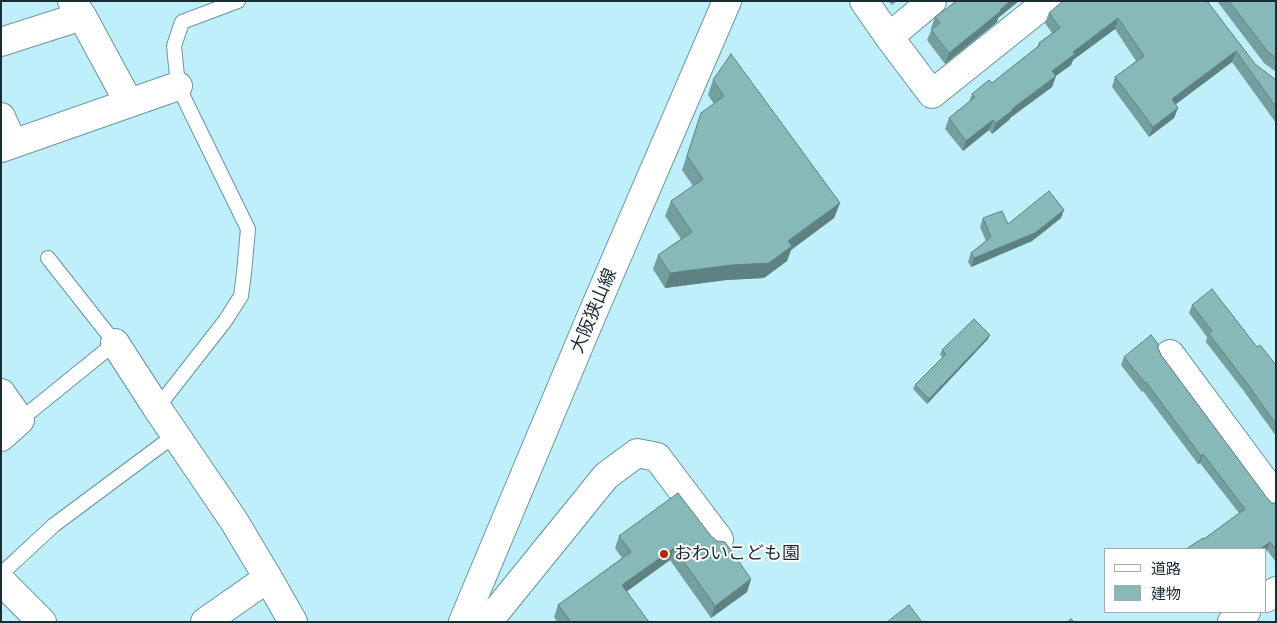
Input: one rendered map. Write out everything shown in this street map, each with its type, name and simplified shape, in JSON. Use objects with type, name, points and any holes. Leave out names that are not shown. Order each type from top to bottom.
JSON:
[{"type":"street","name":"大阪狭山線","points":[[463,622],[591,317],[728,1]]},
{"type":"street","points":[[864,1],[932,94],[1048,1]]},
{"type":"street","points":[[889,37],[932,1]]},
{"type":"street","points":[[1,42],[77,9],[129,104]]},
{"type":"street","points":[[1,118],[7,146],[178,86]]},
{"type":"street","points":[[115,343],[234,521],[293,622]]},
{"type":"street","points":[[1170,354],[1276,497]]},
{"type":"street","points":[[1,393],[11,428]]},
{"type":"street","points":[[483,622],[495,613],[606,476],[637,453],[657,457],[719,539]]},
{"type":"street","points":[[205,622],[268,578]]},
{"type":"street","points":[[1,581],[42,622]]},
{"type":"street","points":[[1232,622],[1245,613]]},
{"type":"lane","points":[[157,408],[225,321],[241,296],[248,229],[178,86],[174,46],[182,22],[238,1]]},
{"type":"lane","points":[[11,428],[115,343],[48,258]]},
{"type":"lane","points":[[1,574],[54,525],[175,435]]},
{"type":"building","points":[[957,1],[1010,1],[1001,11],[949,53],[931,30],[940,23],[935,17]]},
{"type":"building","points":[[1063,1],[1207,1],[1255,64],[1276,80],[1276,107],[1236,51],[1172,99],[1178,108],[1153,127],[1115,77],[1144,56],[1118,18],[1073,52],[1075,54],[1052,71],[1056,76],[996,123],[993,120],[966,141],[949,118],[975,97],[972,94],[989,80],[992,83],[1040,45],[1039,43],[1060,28],[1049,13]]},
{"type":"building","points":[[1229,1],[1276,1],[1276,58],[1268,52]]},
{"type":"building","points":[[731,54],[840,203],[788,241],[792,246],[769,263],[732,265],[670,273],[658,255],[692,232],[671,201],[703,179],[687,156],[701,113],[724,96],[713,80]]},
{"type":"building","points":[[1049,191],[1064,210],[1035,233],[974,258],[971,253],[991,237],[983,218],[1002,211],[1008,224]]},
{"type":"building","points":[[1212,289],[1257,347],[1260,345],[1276,365],[1276,424],[1209,334],[1212,331],[1192,305]]},
{"type":"building","points":[[974,319],[990,335],[929,399],[915,385],[946,354],[942,350]]},
{"type":"building","points":[[1151,335],[1158,344],[1161,355],[1267,498],[1272,503],[1276,503],[1276,549],[1270,542],[1261,548],[1188,548],[1204,539],[1245,509],[1203,454],[1201,456],[1146,382],[1124,357]]},
{"type":"building","points":[[678,493],[711,536],[717,541],[725,542],[751,579],[715,606],[674,548],[622,585],[649,622],[571,622],[558,605],[631,552],[619,536]]},
{"type":"building","points":[[909,605],[922,622],[887,622]]},
{"type":"place","name":"おわいこども園","points":[[664,554]]}]
